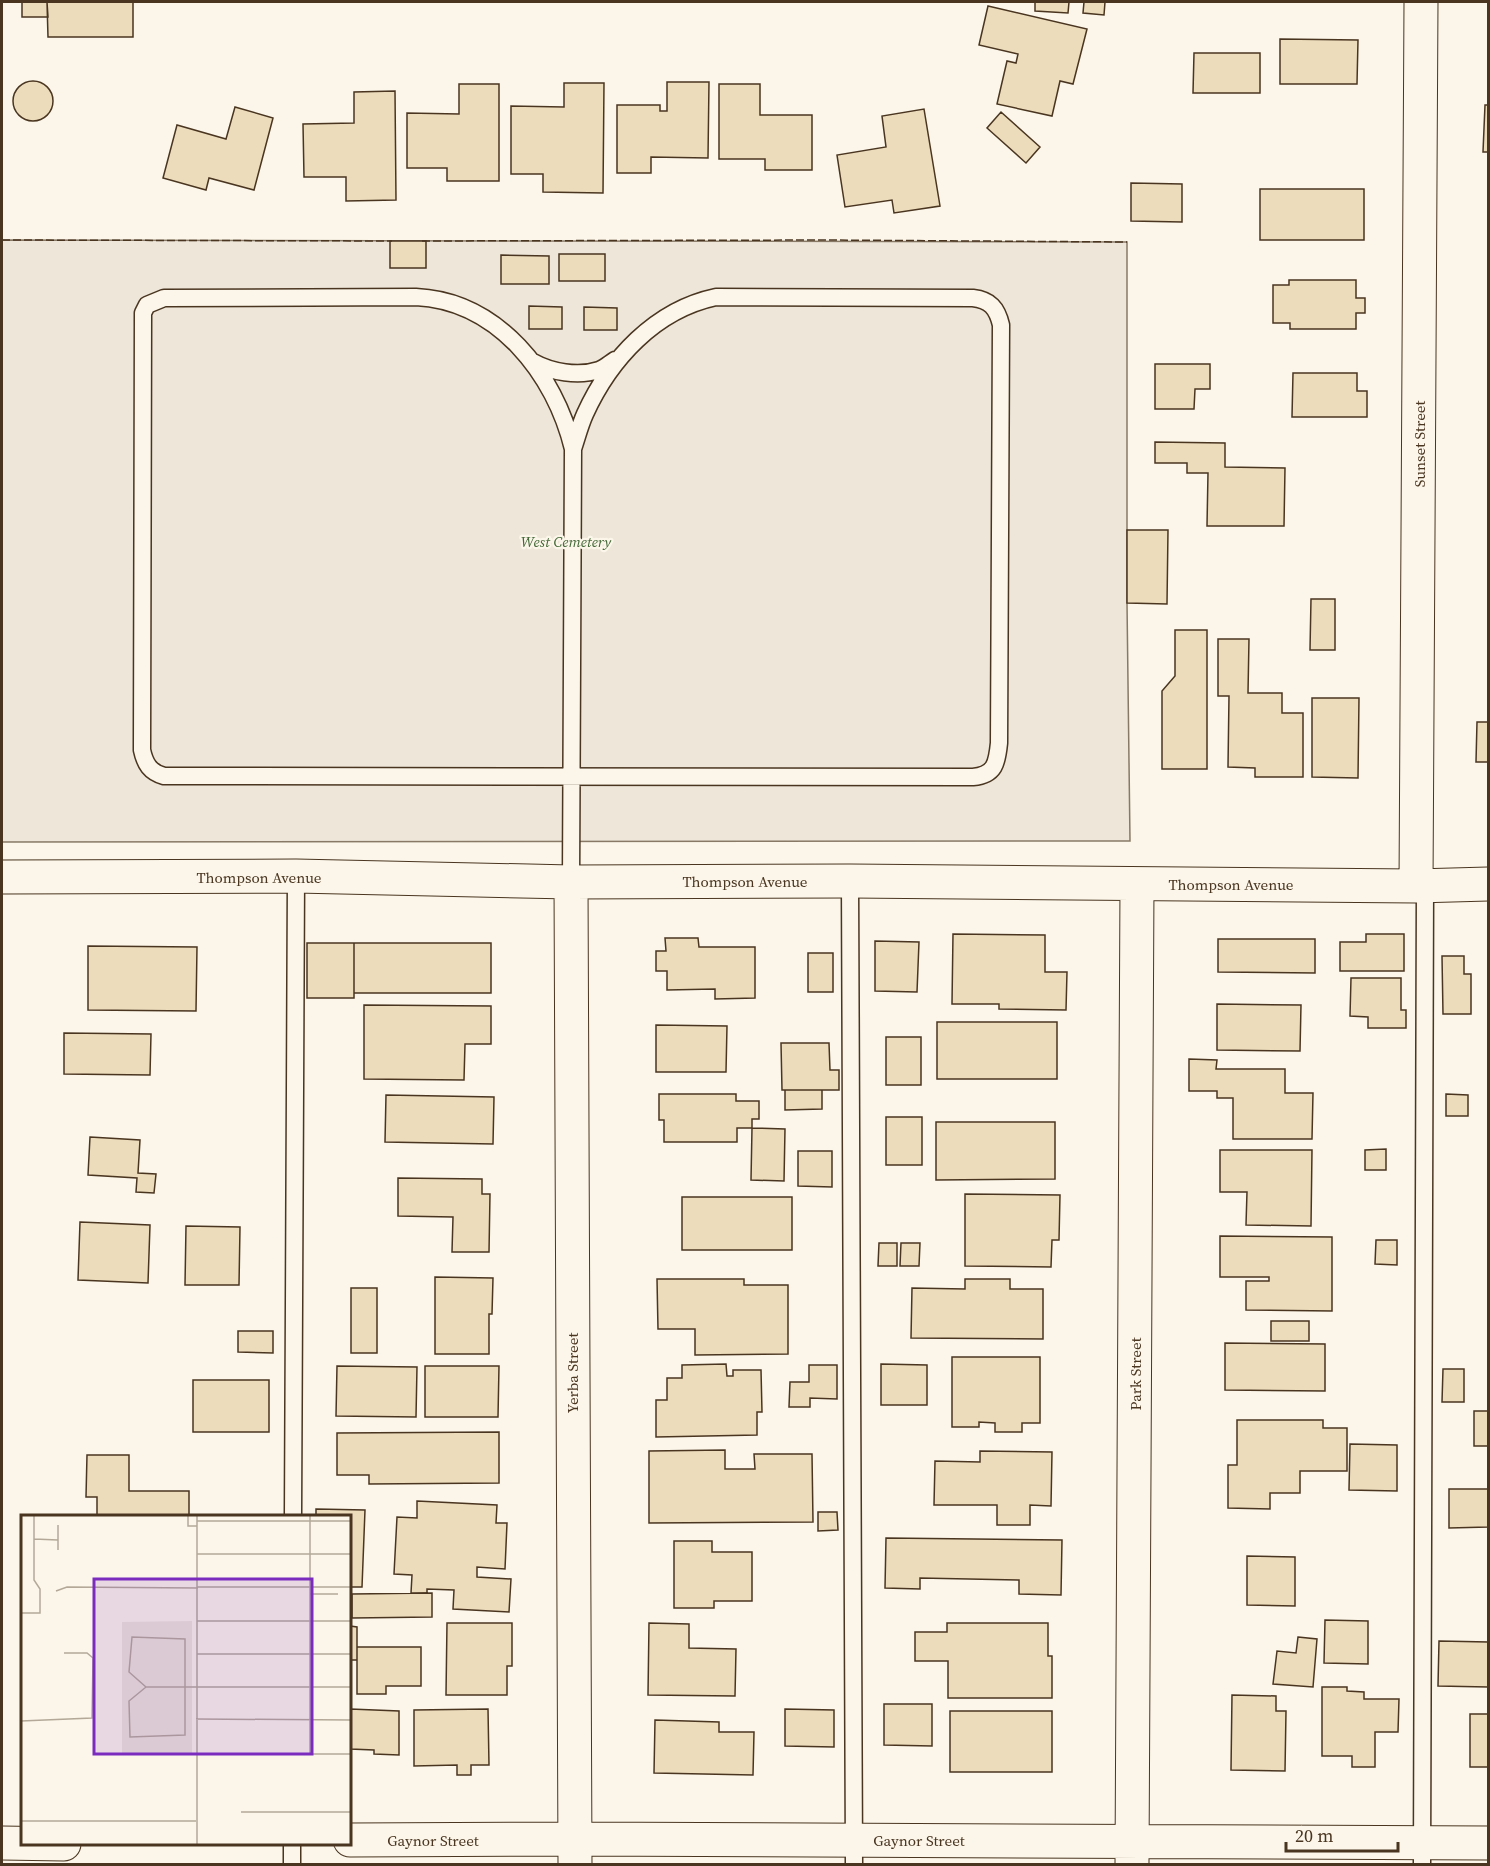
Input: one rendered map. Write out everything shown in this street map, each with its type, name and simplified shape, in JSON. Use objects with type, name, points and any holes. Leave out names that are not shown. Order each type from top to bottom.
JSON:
[{"type":"street","name":"Sunset Street","points":[[1421,2],[1421,885]]},
{"type":"street","name":"Thompson Avenue","points":[[2,877],[296,876],[571,882],[850,880],[1488,885]]},
{"type":"street","name":"Yerba Street","points":[[571,882],[575,1852]]},
{"type":"street","name":"Park Street","points":[[1132,1853],[1137,884]]},
{"type":"street","name":"Gaynor Street","points":[[351,1840],[575,1852],[1132,1853],[1363,1848],[1422,1854],[1488,1843]]},
{"type":"street","points":[[2,1843],[21,1843]]},
{"type":"lane","points":[[532,362],[545,369],[558,372],[590,372],[602,369],[623,354],[654,324],[687,306],[716,297],[973,298],[988,301],[994,307],[1001,325],[998,755],[991,771],[984,776],[973,777],[571,777],[164,776],[154,773],[148,767],[142,750],[142,326],[143,314],[147,305],[164,298],[434,298],[449,301],[483,318],[500,330],[532,362],[567,423],[573,449],[571,777],[571,882]]},
{"type":"lane","points":[[573,449],[594,395],[623,354]]},
{"type":"lane","points":[[293,1515],[296,876]]},
{"type":"lane","points":[[850,880],[854,1852]]},
{"type":"lane","points":[[1421,885],[1422,1854]]},
{"type":"lane","points":[[291,1864],[292,1845]]},
{"type":"green space","name":"West Cemetery","points":[[2,240],[1127,242],[1127,603],[1130,841],[2,842]]},
{"type":"building","points":[[22,2],[47,2],[48,17],[22,17]]},
{"type":"building","points":[[47,2],[133,2],[133,37],[48,37]]},
{"type":"building","points":[[1035,2],[1069,2],[1068,13],[1035,11]]},
{"type":"building","points":[[1084,2],[1105,2],[1104,15],[1083,13]]},
{"type":"building","points":[[988,6],[1087,29],[1073,84],[1060,81],[1052,116],[997,104],[1007,61],[1016,63],[1018,54],[979,45]]},
{"type":"building","points":[[1280,39],[1358,40],[1357,84],[1280,84]]},
{"type":"building","points":[[1194,53],[1260,53],[1260,93],[1193,93]]},
{"type":"building","points":[[33,81],[47,87],[53,101],[47,115],[33,121],[19,115],[13,101],[19,87]]},
{"type":"building","points":[[667,82],[709,82],[708,158],[651,157],[651,173],[617,173],[617,105],[660,105],[660,111],[667,111]]},
{"type":"building","points":[[564,83],[604,83],[603,193],[543,192],[543,174],[511,174],[511,106],[564,107]]},
{"type":"building","points":[[459,84],[499,84],[499,181],[447,181],[447,168],[407,168],[407,113],[459,114]]},
{"type":"building","points":[[719,84],[760,84],[760,115],[812,115],[812,170],[765,170],[765,159],[719,159]]},
{"type":"building","points":[[395,91],[396,200],[346,201],[346,177],[304,177],[303,124],[354,123],[354,92]]},
{"type":"building","points":[[1485,105],[1488,105],[1488,152],[1483,152]]},
{"type":"building","points":[[235,107],[273,118],[254,190],[209,178],[206,190],[163,178],[177,125],[226,139]]},
{"type":"building","points":[[924,109],[940,206],[894,213],[892,200],[845,207],[837,155],[886,147],[882,116]]},
{"type":"building","points":[[1001,112],[1040,147],[1026,163],[987,128]]},
{"type":"building","points":[[1131,183],[1182,184],[1182,222],[1131,221]]},
{"type":"building","points":[[1260,189],[1364,189],[1364,240],[1260,240]]},
{"type":"building","points":[[390,241],[426,241],[426,268],[390,268]]},
{"type":"building","points":[[559,254],[605,254],[605,281],[559,281]]},
{"type":"building","points":[[501,255],[549,256],[549,284],[501,284]]},
{"type":"building","points":[[1289,280],[1356,280],[1356,298],[1365,298],[1365,313],[1356,313],[1356,329],[1290,329],[1290,323],[1273,323],[1273,285],[1289,285]]},
{"type":"building","points":[[529,306],[562,307],[562,329],[529,329]]},
{"type":"building","points":[[584,307],[617,308],[617,330],[584,330]]},
{"type":"building","points":[[1155,364],[1210,364],[1210,389],[1195,389],[1194,409],[1155,409]]},
{"type":"building","points":[[1293,373],[1357,373],[1357,391],[1367,391],[1367,417],[1292,417]]},
{"type":"building","points":[[1155,442],[1225,443],[1225,467],[1285,468],[1284,526],[1207,526],[1208,473],[1187,473],[1187,463],[1155,463]]},
{"type":"building","points":[[1127,530],[1168,530],[1167,604],[1127,603]]},
{"type":"building","points":[[1311,599],[1335,599],[1335,650],[1310,650]]},
{"type":"building","points":[[1175,630],[1207,630],[1207,769],[1162,769],[1162,691],[1175,676]]},
{"type":"building","points":[[1218,639],[1249,639],[1248,693],[1282,693],[1282,713],[1303,713],[1303,777],[1255,777],[1255,768],[1228,767],[1229,696],[1218,696]]},
{"type":"building","points":[[1312,698],[1359,698],[1358,778],[1312,777]]},
{"type":"building","points":[[1477,722],[1488,722],[1488,762],[1476,762]]},
{"type":"building","points":[[953,934],[1045,935],[1045,972],[1067,972],[1066,1010],[999,1009],[999,1004],[952,1004]]},
{"type":"building","points":[[1366,934],[1404,934],[1404,971],[1340,971],[1340,942],[1366,942]]},
{"type":"building","points":[[665,938],[698,938],[699,947],[755,947],[755,998],[715,999],[715,989],[667,990],[667,971],[656,971],[656,951],[666,951]]},
{"type":"building","points":[[1218,939],[1315,939],[1315,973],[1218,972]]},
{"type":"building","points":[[875,941],[919,942],[917,992],[875,991]]},
{"type":"building","points":[[307,943],[354,943],[354,998],[307,998]]},
{"type":"building","points":[[354,943],[491,943],[491,993],[354,993]]},
{"type":"building","points":[[88,946],[197,947],[196,1011],[88,1010]]},
{"type":"building","points":[[808,953],[833,953],[833,992],[808,992]]},
{"type":"building","points":[[1442,956],[1464,956],[1464,974],[1471,974],[1471,1014],[1443,1014]]},
{"type":"building","points":[[1351,978],[1401,978],[1401,1010],[1406,1010],[1406,1028],[1368,1028],[1368,1017],[1350,1016]]},
{"type":"building","points":[[1217,1004],[1301,1005],[1300,1051],[1217,1050]]},
{"type":"building","points":[[364,1005],[491,1006],[491,1044],[465,1044],[464,1080],[364,1079]]},
{"type":"building","points":[[937,1022],[1057,1022],[1057,1079],[937,1079]]},
{"type":"building","points":[[656,1025],[727,1026],[726,1072],[656,1072]]},
{"type":"building","points":[[64,1033],[151,1034],[150,1075],[64,1074]]},
{"type":"building","points":[[886,1037],[921,1037],[921,1085],[886,1085]]},
{"type":"building","points":[[781,1043],[829,1043],[830,1070],[839,1070],[839,1090],[782,1090]]},
{"type":"building","points":[[1189,1059],[1217,1060],[1216,1069],[1285,1069],[1285,1093],[1313,1093],[1312,1139],[1233,1139],[1233,1098],[1217,1098],[1217,1091],[1189,1091]]},
{"type":"building","points":[[785,1090],[822,1090],[822,1109],[785,1110]]},
{"type":"building","points":[[659,1094],[736,1094],[736,1101],[759,1101],[759,1119],[752,1119],[752,1128],[737,1128],[737,1142],[664,1142],[664,1120],[659,1120]]},
{"type":"building","points":[[1446,1094],[1468,1095],[1468,1116],[1446,1116]]},
{"type":"building","points":[[386,1095],[494,1097],[493,1144],[385,1142]]},
{"type":"building","points":[[886,1117],[922,1117],[922,1165],[886,1165]]},
{"type":"building","points":[[936,1122],[1055,1122],[1055,1179],[936,1180]]},
{"type":"building","points":[[752,1128],[785,1129],[784,1181],[751,1180]]},
{"type":"building","points":[[90,1137],[140,1140],[138,1173],[156,1174],[154,1193],[136,1192],[137,1178],[88,1175]]},
{"type":"building","points":[[1386,1149],[1386,1170],[1365,1170],[1365,1150]]},
{"type":"building","points":[[1220,1150],[1312,1150],[1311,1226],[1246,1225],[1247,1192],[1220,1192]]},
{"type":"building","points":[[798,1151],[832,1151],[832,1187],[798,1186]]},
{"type":"building","points":[[398,1178],[482,1179],[482,1194],[490,1194],[489,1252],[452,1252],[453,1217],[398,1216]]},
{"type":"building","points":[[965,1194],[1060,1195],[1059,1240],[1052,1240],[1051,1267],[965,1266]]},
{"type":"building","points":[[682,1197],[792,1197],[792,1250],[682,1250]]},
{"type":"building","points":[[80,1222],[150,1225],[148,1283],[78,1280]]},
{"type":"building","points":[[186,1226],[240,1227],[239,1285],[185,1285]]},
{"type":"building","points":[[1220,1236],[1332,1237],[1332,1311],[1246,1310],[1246,1281],[1269,1281],[1269,1277],[1220,1277]]},
{"type":"building","points":[[1376,1240],[1397,1240],[1397,1265],[1375,1264]]},
{"type":"building","points":[[879,1243],[897,1243],[897,1266],[878,1266]]},
{"type":"building","points":[[901,1243],[920,1243],[919,1266],[900,1266]]},
{"type":"building","points":[[435,1277],[493,1278],[492,1314],[489,1314],[489,1354],[435,1354]]},
{"type":"building","points":[[657,1279],[744,1279],[744,1285],[788,1285],[788,1354],[695,1355],[695,1329],[658,1329]]},
{"type":"building","points":[[965,1279],[1010,1279],[1010,1289],[1043,1289],[1043,1339],[911,1338],[912,1288],[965,1289]]},
{"type":"building","points":[[351,1288],[377,1288],[377,1353],[351,1353]]},
{"type":"building","points":[[1271,1321],[1309,1321],[1309,1341],[1271,1341]]},
{"type":"building","points":[[238,1331],[273,1331],[273,1353],[238,1352]]},
{"type":"building","points":[[1225,1343],[1325,1344],[1325,1391],[1225,1390]]},
{"type":"building","points":[[952,1357],[1040,1357],[1040,1423],[1022,1423],[1022,1432],[995,1432],[995,1423],[979,1422],[979,1427],[952,1427]]},
{"type":"building","points":[[726,1364],[727,1376],[733,1376],[733,1370],[761,1370],[762,1412],[757,1412],[757,1435],[656,1437],[656,1400],[667,1400],[667,1378],[682,1378],[682,1365]]},
{"type":"building","points":[[881,1364],[927,1365],[927,1405],[881,1405]]},
{"type":"building","points":[[809,1365],[837,1365],[837,1399],[810,1398],[810,1407],[789,1407],[790,1382],[809,1382]]},
{"type":"building","points":[[337,1366],[417,1367],[416,1417],[336,1416]]},
{"type":"building","points":[[425,1366],[499,1366],[498,1417],[425,1417]]},
{"type":"building","points":[[1443,1369],[1464,1369],[1464,1402],[1442,1402]]},
{"type":"building","points":[[193,1380],[269,1380],[269,1432],[193,1432]]},
{"type":"building","points":[[1474,1411],[1488,1411],[1488,1446],[1474,1446]]},
{"type":"building","points":[[1237,1420],[1323,1420],[1323,1428],[1347,1428],[1347,1471],[1300,1471],[1300,1493],[1270,1493],[1270,1509],[1228,1508],[1228,1465],[1237,1465]]},
{"type":"building","points":[[499,1432],[499,1483],[369,1484],[369,1475],[337,1475],[337,1433]]},
{"type":"building","points":[[1350,1444],[1397,1445],[1397,1491],[1349,1490]]},
{"type":"building","points":[[725,1450],[725,1469],[755,1469],[754,1454],[812,1454],[813,1522],[649,1523],[649,1451]]},
{"type":"building","points":[[980,1451],[1052,1452],[1051,1506],[1030,1505],[1030,1525],[997,1525],[997,1505],[934,1505],[935,1461],[980,1462]]},
{"type":"building","points":[[87,1455],[129,1455],[129,1491],[189,1491],[189,1515],[97,1515],[97,1497],[86,1497]]},
{"type":"building","points":[[1449,1489],[1488,1489],[1488,1527],[1449,1528]]},
{"type":"building","points":[[417,1501],[497,1505],[496,1523],[507,1523],[505,1569],[477,1567],[477,1577],[511,1579],[509,1612],[453,1609],[454,1590],[427,1589],[427,1593],[411,1593],[412,1575],[394,1574],[397,1517],[417,1518]]},
{"type":"building","points":[[316,1509],[365,1510],[362,1587],[351,1587],[351,1515],[316,1515]]},
{"type":"building","points":[[818,1512],[837,1512],[838,1530],[818,1531]]},
{"type":"building","points":[[886,1538],[1062,1540],[1061,1595],[1019,1594],[1019,1580],[920,1578],[920,1589],[885,1588]]},
{"type":"building","points":[[674,1541],[712,1541],[712,1552],[752,1552],[752,1601],[714,1601],[714,1608],[674,1608]]},
{"type":"building","points":[[1247,1556],[1295,1557],[1295,1606],[1247,1605]]},
{"type":"building","points":[[432,1593],[432,1617],[352,1618],[352,1594]]},
{"type":"building","points":[[1325,1620],[1368,1621],[1368,1664],[1324,1663]]},
{"type":"building","points":[[447,1623],[512,1623],[512,1666],[507,1666],[507,1695],[446,1695]]},
{"type":"building","points":[[649,1623],[689,1624],[689,1648],[736,1649],[735,1696],[648,1695]]},
{"type":"building","points":[[947,1623],[1048,1623],[1048,1656],[1052,1656],[1052,1698],[948,1698],[948,1661],[915,1661],[915,1632],[947,1632]]},
{"type":"building","points":[[351,1626],[357,1627],[357,1660],[351,1660]]},
{"type":"building","points":[[1298,1637],[1317,1639],[1313,1687],[1273,1684],[1277,1651],[1296,1653]]},
{"type":"building","points":[[1439,1641],[1488,1642],[1488,1687],[1438,1686]]},
{"type":"building","points":[[357,1647],[421,1647],[421,1686],[386,1686],[386,1694],[357,1694]]},
{"type":"building","points":[[1322,1687],[1347,1687],[1347,1691],[1364,1692],[1364,1699],[1399,1699],[1398,1732],[1375,1732],[1375,1767],[1352,1767],[1352,1756],[1322,1756]]},
{"type":"building","points":[[1232,1695],[1276,1696],[1276,1711],[1286,1711],[1285,1771],[1231,1770]]},
{"type":"building","points":[[884,1704],[932,1704],[932,1746],[884,1745]]},
{"type":"building","points":[[351,1709],[399,1711],[399,1755],[374,1754],[374,1750],[351,1749]]},
{"type":"building","points":[[488,1709],[489,1765],[471,1765],[471,1775],[457,1775],[457,1765],[414,1766],[414,1710]]},
{"type":"building","points":[[785,1709],[834,1710],[834,1747],[785,1746]]},
{"type":"building","points":[[950,1711],[1052,1711],[1052,1772],[950,1772]]},
{"type":"building","points":[[1470,1714],[1488,1714],[1488,1767],[1470,1767]]},
{"type":"building","points":[[655,1720],[719,1722],[719,1732],[754,1732],[753,1775],[654,1773]]},
{"type":"fence","points":[[2,240],[392,241]]},
{"type":"fence","points":[[422,241],[1127,242]]}]
